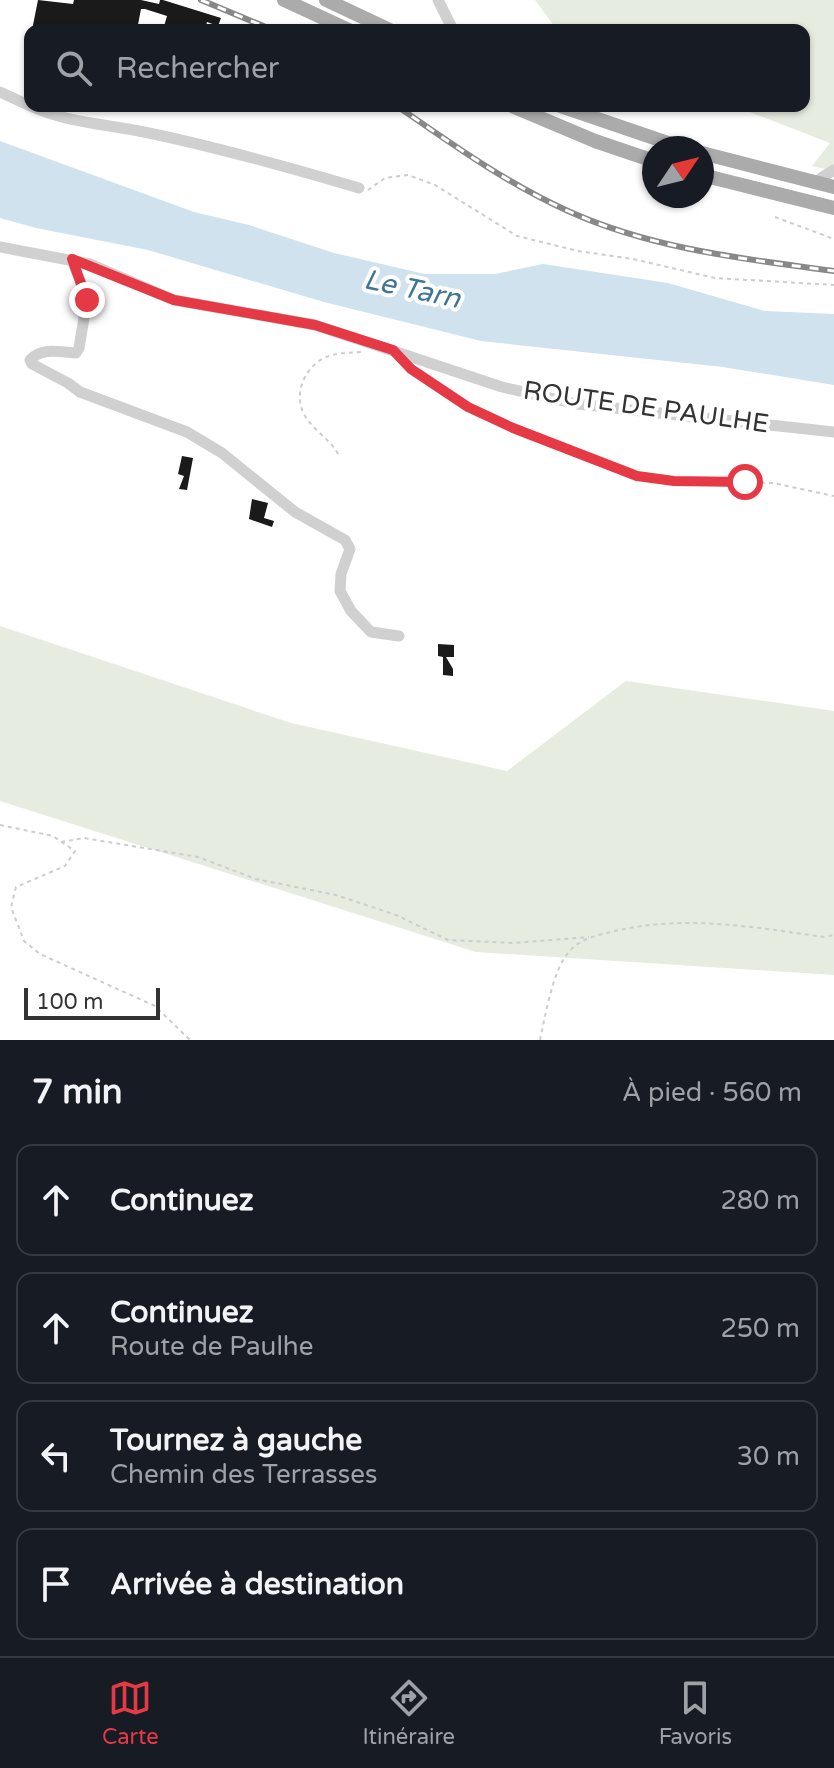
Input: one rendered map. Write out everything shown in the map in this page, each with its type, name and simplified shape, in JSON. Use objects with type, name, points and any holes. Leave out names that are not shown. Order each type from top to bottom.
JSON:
[{"type":"main road","points":[[284,0],[336,24]]},
{"type":"main road","points":[[326,0],[377,24]]},
{"type":"main road","points":[[526,112],[642,157]]},
{"type":"main road","points":[[578,112],[648,136]]},
{"type":"main road","points":[[714,156],[827,185]]},
{"type":"main road","points":[[714,178],[834,208]]},
{"type":"street","points":[[438,0],[450,24]]},
{"type":"street","points":[[0,92],[24,103]]},
{"type":"street","points":[[48,112],[83,124],[140,131],[256,157],[359,188]]},
{"type":"street","points":[[827,185],[821,178],[834,170]]},
{"type":"street","name":"ROUTE DE PAULHE","points":[[0,247],[72,259],[174,300],[315,325],[541,397],[834,432]]},
{"type":"street","points":[[72,259],[87,300],[79,348],[76,353],[44,351],[33,355],[30,360],[32,364],[80,392],[187,432],[222,453],[295,512],[345,540],[350,549],[341,574],[340,591],[345,601],[371,632],[399,636]]},
{"type":"path","points":[[359,188],[369,190],[385,178],[408,175],[435,185],[517,236],[715,278],[834,285]]},
{"type":"path","points":[[775,217],[834,239]]},
{"type":"path","points":[[393,350],[411,369],[468,407],[513,428],[637,476],[674,481],[773,483],[834,496]]},
{"type":"path","points":[[338,454],[331,440],[306,419],[298,401],[302,383],[311,369],[323,359],[337,354],[363,352]]},
{"type":"path","points":[[0,825],[53,836],[75,851],[65,866],[16,887],[11,907],[24,941],[40,954],[155,1006],[190,1040]]},
{"type":"path","points":[[61,842],[84,838],[198,857],[256,879],[336,895],[396,915],[448,940],[514,943],[589,937],[636,925],[690,922],[723,923],[824,937],[834,935]]},
{"type":"path","points":[[540,1040],[554,985],[568,953],[589,937]]},
{"type":"shaded area","points":[[535,0],[834,0],[834,171],[812,166],[830,143],[750,112],[810,112],[810,24],[553,24]]},
{"type":"shaded area","points":[[0,626],[291,723],[507,771],[626,681],[834,711],[834,975],[476,952],[0,801]]},
{"type":"water","name":"Le Tarn","points":[[0,141],[194,212],[249,225],[334,253],[425,274],[495,274],[543,264],[668,283],[765,311],[834,314],[834,385],[723,367],[481,341],[324,302],[148,250],[0,218]]},
{"type":"building","points":[[38,0],[73,4],[74,0],[141,0],[159,4],[163,0],[221,18],[219,24],[165,24],[167,16],[141,9],[138,24],[33,24]]},
{"type":"building","points":[[182,456],[193,458],[187,490],[179,489],[184,476],[178,474]]},
{"type":"building","points":[[252,499],[268,503],[264,518],[274,521],[272,527],[249,519]]},
{"type":"building","points":[[438,644],[454,645],[454,657],[446,657],[453,669],[453,676],[443,675],[443,657],[438,656]]},
{"type":"railway","points":[[201,0],[259,24]]},
{"type":"railway","points":[[406,112],[523,188],[600,224],[699,251],[834,271]]},
{"type":"route","points":[[87,300],[72,259],[174,300],[315,325],[393,350],[411,369],[468,407],[513,428],[637,476],[674,481],[745,482]]}]
